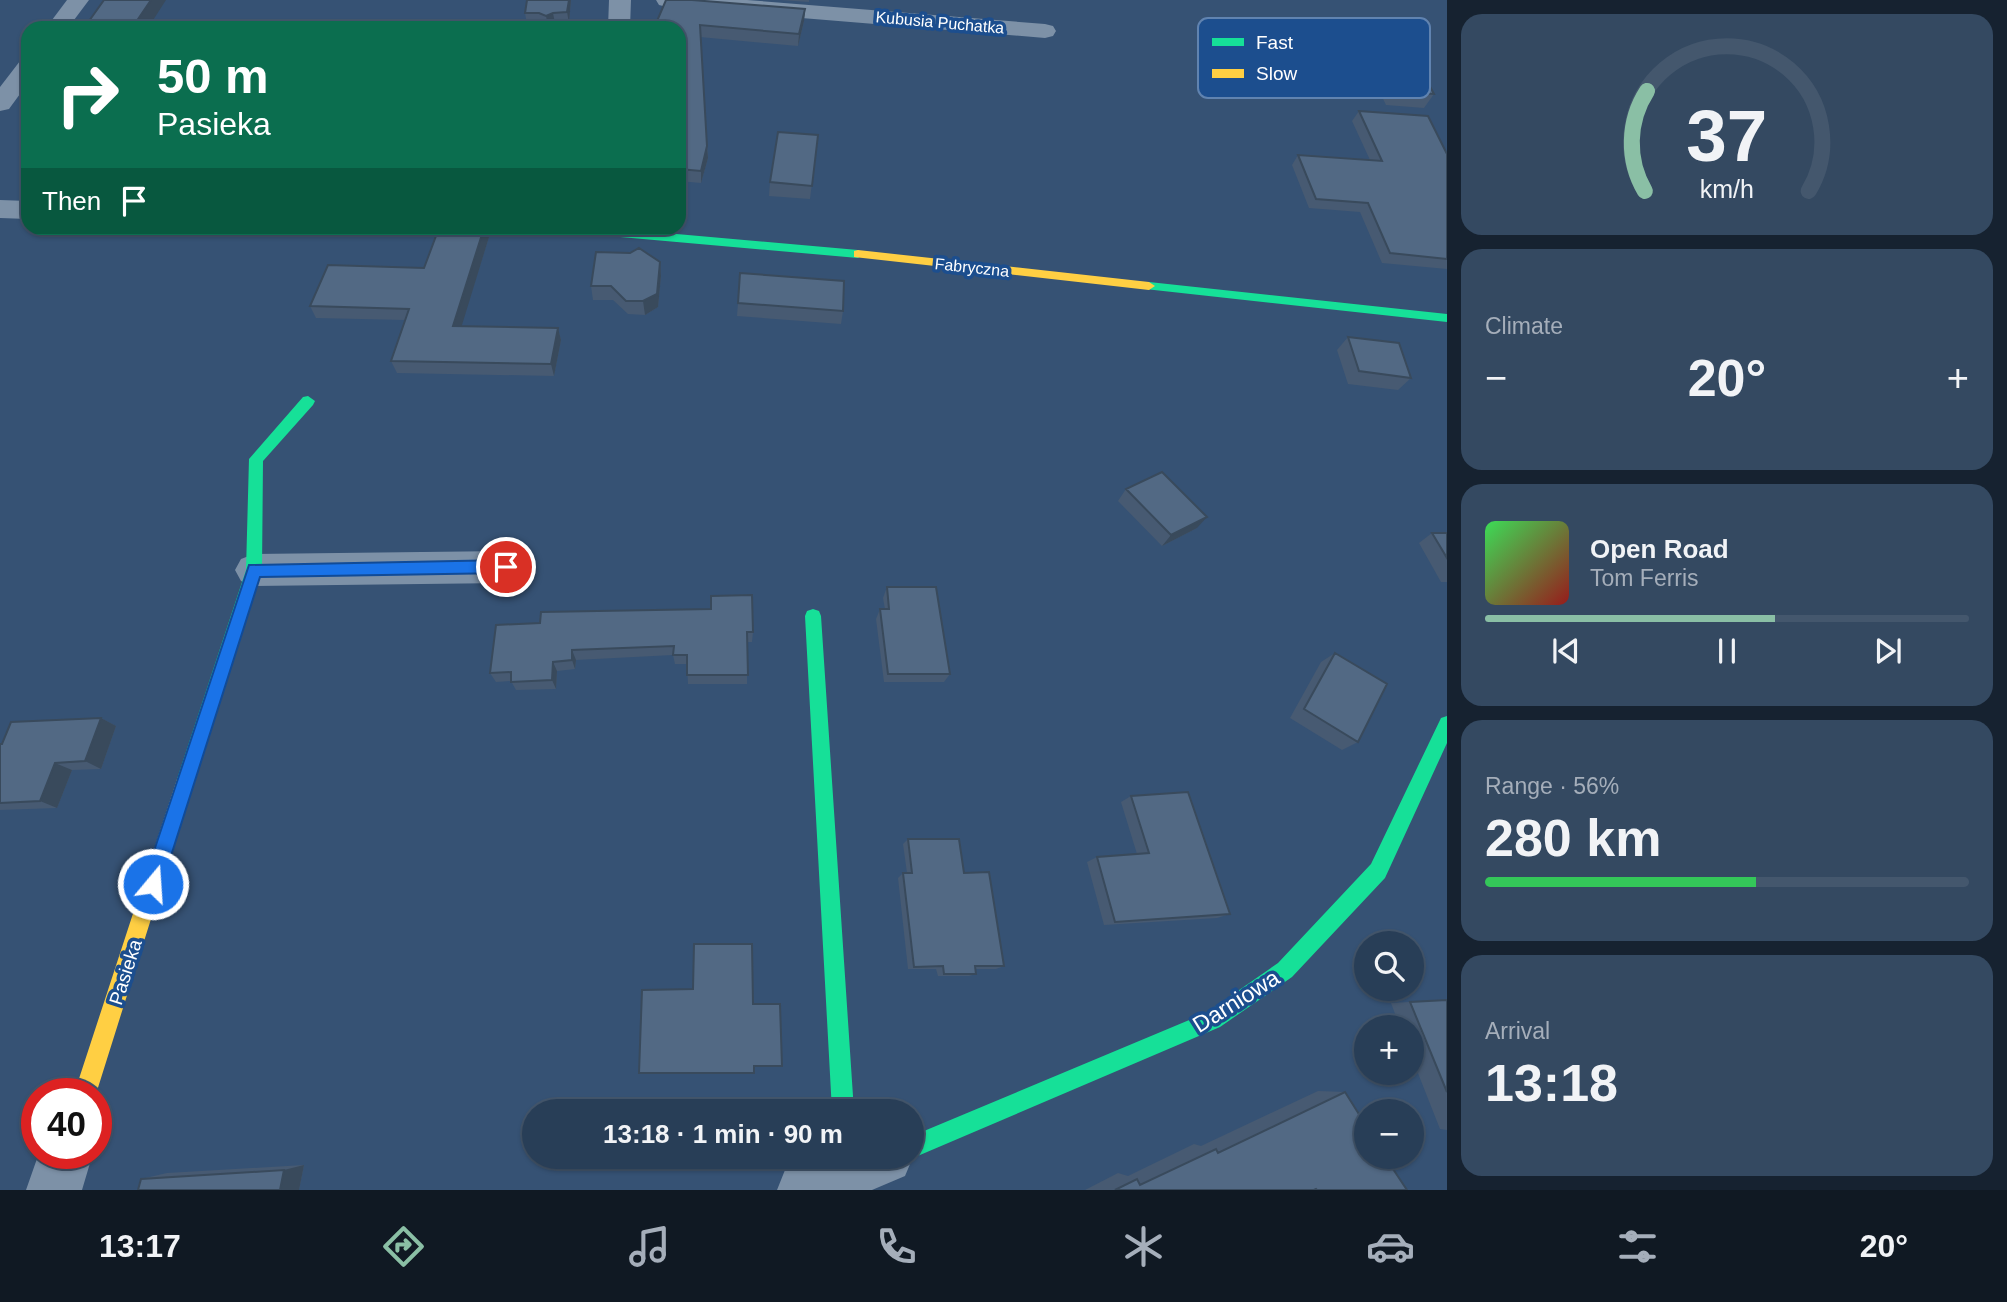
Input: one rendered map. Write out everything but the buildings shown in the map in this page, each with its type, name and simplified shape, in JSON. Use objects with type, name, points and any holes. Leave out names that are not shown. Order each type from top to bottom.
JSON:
[{"type":"street","points":[[62,21],[78,0]]},
{"type":"street","points":[[620,21],[621,0]]},
{"type":"street","name":"Kubusia Puchatka","points":[[667,0],[1045,31]]},
{"type":"street","points":[[0,104],[21,76]]},
{"type":"street","points":[[0,209],[21,210]]},
{"type":"street","name":"Fabryczna","points":[[659,235],[1447,318]]},
{"type":"street","name":"Pasieka","points":[[90,1078],[254,570],[256,459],[308,401]]},
{"type":"street","points":[[254,570],[506,567]]},
{"type":"street","points":[[813,615],[842,1099]]},
{"type":"street","name":"Darniowa","points":[[924,1142],[1213,1020],[1285,970],[1377,871],[1447,724]]},
{"type":"street","points":[[54,1190],[61,1169]]},
{"type":"traffic: fast","points":[[643,235],[858,254]]},
{"type":"traffic: fast","points":[[1149,286],[1447,318]]},
{"type":"traffic: fast","points":[[186,779],[254,570],[256,459],[308,401]]},
{"type":"traffic: fast","points":[[813,616],[842,1099]]},
{"type":"traffic: fast","points":[[924,1142],[1213,1020],[1285,970],[1378,871],[1447,724]]},
{"type":"traffic: slow","points":[[858,254],[1149,286]]},
{"type":"traffic: slow","points":[[90,1078],[186,779]]},
{"type":"route","points":[[153,884],[254,570],[506,567]]}]
